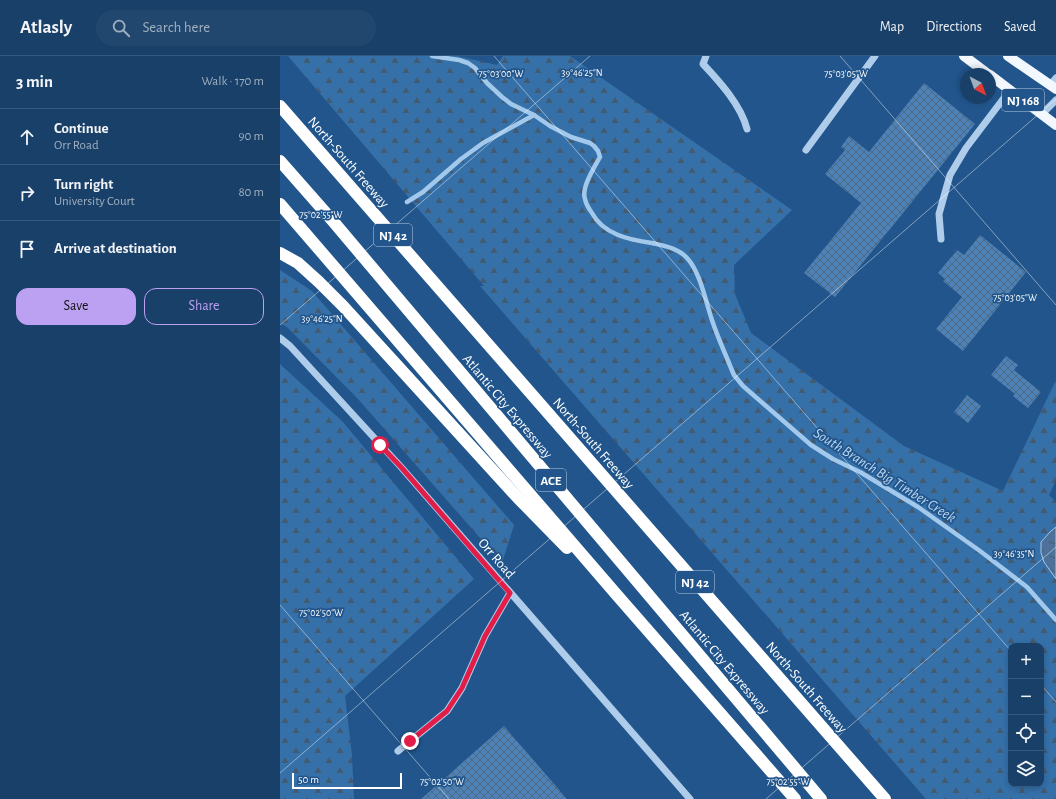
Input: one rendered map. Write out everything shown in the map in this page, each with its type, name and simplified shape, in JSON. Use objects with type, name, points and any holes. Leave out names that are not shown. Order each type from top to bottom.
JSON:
[{"type":"highway","name":"North-South Freeway","points":[[280,106],[885,799]]},
{"type":"highway","name":"Atlantic City Expressway","points":[[280,161],[337,226],[821,799]]},
{"type":"highway","points":[[280,204],[795,799]]},
{"type":"highway","points":[[280,253],[298,263],[343,306],[518,498],[616,594]]},
{"type":"main road","name":"NJ 168","points":[[964,56],[980,68]]},
{"type":"main road","name":"NJ 168","points":[[1008,56],[1054,84]]},
{"type":"main road","name":"NJ 168","points":[[996,80],[1056,125]]},
{"type":"street","points":[[706,56],[703,64],[722,84],[744,118],[747,129]]},
{"type":"street","points":[[806,150],[875,56]]},
{"type":"street","points":[[942,239],[939,214],[950,175],[966,148],[1010,90]]},
{"type":"street","points":[[1042,114],[1056,100]]},
{"type":"street","name":"Orr Road","points":[[280,338],[290,346],[401,467],[690,799]]},
{"type":"street","points":[[398,751],[447,711],[462,688],[485,636],[510,593]]},
{"type":"green space","points":[[288,56],[457,56],[497,65],[503,56],[570,56],[792,210],[734,265],[735,294],[751,333],[904,446],[1003,491],[1056,380],[1056,480],[1049,495],[1056,502],[1056,799],[926,799],[480,286],[484,286]]},
{"type":"green space","points":[[280,270],[312,291],[514,525],[502,563],[358,399],[287,327],[280,323]]},
{"type":"green space","points":[[280,364],[343,422],[474,579],[345,696],[352,755],[354,799],[280,799]]},
{"type":"water","points":[[1056,527],[1056,579],[1044,562],[1041,553],[1041,542]]},
{"type":"building","points":[[924,83],[975,124],[835,297],[804,273],[861,203],[825,174],[845,150],[841,147],[849,136],[869,152]]},
{"type":"building","points":[[980,235],[1026,272],[963,351],[936,329],[962,297],[943,281],[945,279],[938,273],[957,250],[964,255]]},
{"type":"building","points":[[1006,356],[1018,365],[1014,370],[1041,392],[1028,408],[1013,396],[1015,394],[991,375]]},
{"type":"building","points":[[967,395],[981,406],[968,423],[954,412]]},
{"type":"building","points":[[504,726],[567,799],[421,799]]},
{"type":"waterway","name":"South Branch Big Timber Creek","points":[[432,56],[459,60],[468,63],[475,68],[487,83],[511,104],[534,115],[550,126],[571,137],[590,143],[594,146],[600,157],[586,184],[584,194],[590,210],[603,226],[618,235],[671,248],[680,252],[687,258],[692,264],[700,280],[715,329],[734,375],[743,386],[811,445],[833,459],[860,472],[918,507],[980,551],[1027,587],[1056,620]]},
{"type":"waterway","points":[[407,202],[423,192],[461,159],[483,143],[534,115]]},
{"type":"route","points":[[380,445],[401,467],[510,593],[485,636],[462,688],[447,711],[410,741]]}]
